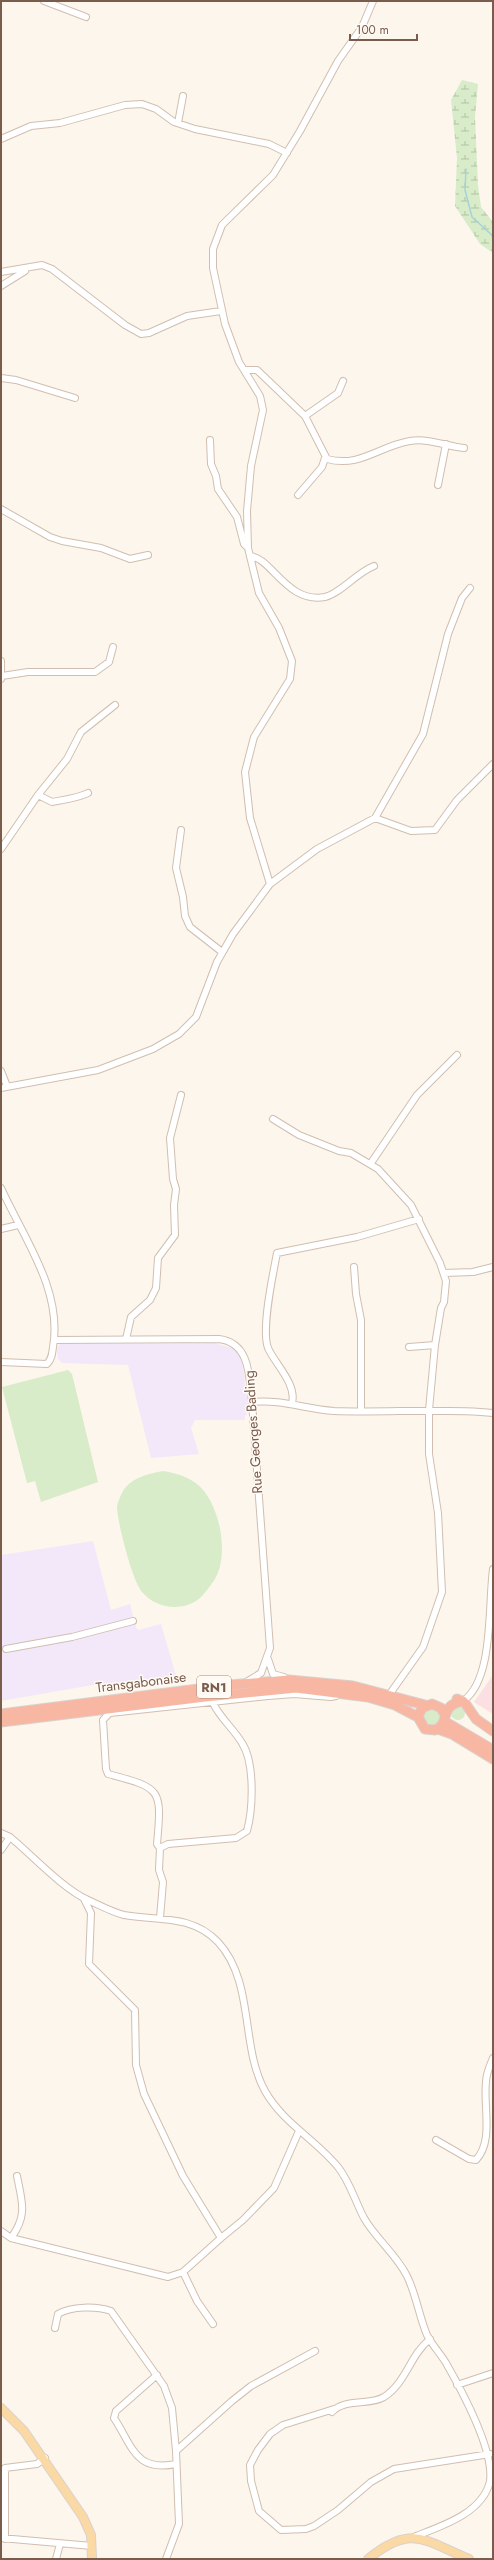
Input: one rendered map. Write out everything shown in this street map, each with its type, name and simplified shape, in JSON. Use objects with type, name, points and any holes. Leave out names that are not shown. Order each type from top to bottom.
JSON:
[{"type":"highway","name":"Transgabonaise","points":[[1,1714],[230,1685],[303,1680],[353,1686],[389,1694],[425,1705]]},
{"type":"highway","name":"Transgabonaise","points":[[1,1722],[162,1705],[282,1688],[337,1692],[382,1701],[418,1717]]},
{"type":"highway","points":[[493,1731],[476,1719],[462,1701],[454,1700],[439,1706],[444,1718],[493,1750]]},
{"type":"highway","points":[[438,1729],[450,1705],[462,1701]]},
{"type":"highway","name":"RN1","points":[[425,1705],[432,1704],[439,1706]]},
{"type":"highway","points":[[418,1717],[425,1705]]},
{"type":"highway","name":"RN1","points":[[418,1717],[425,1729],[438,1729],[452,1734],[493,1760]]},
{"type":"main road","points":[[1,2408],[24,2431],[45,2458],[88,2525],[92,2546],[92,2559]]},
{"type":"main road","points":[[368,2559],[387,2546],[416,2536],[426,2538],[469,2559]]},
{"type":"street","points":[[44,1],[86,17]]},
{"type":"street","points":[[270,884],[249,813],[245,772],[254,738],[290,679],[293,670],[290,652],[279,628],[259,593],[248,548],[247,511],[251,466],[263,410],[260,396],[229,337],[221,311],[213,268],[214,240],[228,217],[265,184],[287,152],[338,62],[362,27],[373,1]]},
{"type":"street","points":[[178,123],[183,96]]},
{"type":"street","points":[[1,139],[31,126],[67,122],[125,105],[142,104],[156,109],[178,123],[195,129],[269,144],[287,152]]},
{"type":"street","points":[[1,272],[42,265],[52,268],[125,325],[141,334],[149,333],[187,316],[221,311]]},
{"type":"street","points":[[1,286],[30,267]]},
{"type":"street","points":[[245,370],[253,369],[262,374],[305,416],[325,458],[322,467],[298,495]]},
{"type":"street","points":[[1,378],[16,380],[75,398]]},
{"type":"street","points":[[305,416],[338,393],[343,381]]},
{"type":"street","points":[[210,440],[211,464],[216,476],[218,489],[224,496],[236,517],[244,544],[248,548]]},
{"type":"street","points":[[325,458],[344,462],[358,461],[394,444],[411,441],[427,440],[464,448]]},
{"type":"street","points":[[438,484],[446,444]]},
{"type":"street","points":[[1,509],[50,537],[62,541],[101,548],[130,559],[148,555]]},
{"type":"street","points":[[251,562],[264,564],[290,588],[317,597],[332,594],[362,571],[374,566]]},
{"type":"street","points":[[1,1071],[4,1087],[80,1075],[133,1058],[165,1043],[189,1026],[196,1017],[222,952],[240,922],[270,884],[317,849],[376,818],[420,741],[448,634],[462,598],[470,588]]},
{"type":"street","points":[[1,661],[2,678],[28,672],[95,672],[108,662],[112,647]]},
{"type":"street","points":[[1,849],[38,795],[67,759],[81,732],[115,705]]},
{"type":"street","points":[[376,818],[411,831],[435,830],[457,800],[493,764]]},
{"type":"street","points":[[38,795],[52,802],[64,798],[75,798],[88,793]]},
{"type":"street","points":[[181,830],[176,868],[183,897],[185,916],[190,927],[222,952]]},
{"type":"street","points":[[371,1163],[417,1095],[457,1055]]},
{"type":"street","points":[[126,1339],[131,1318],[150,1300],[156,1288],[158,1258],[175,1235],[174,1205],[176,1189],[173,1179],[170,1138],[181,1095]]},
{"type":"street","points":[[273,1119],[299,1135],[339,1151],[351,1153],[371,1163],[403,1194],[419,1219],[444,1273],[446,1281],[444,1302],[440,1308],[435,1345],[429,1410],[429,1454],[438,1514],[442,1592],[431,1629],[423,1647],[389,1694]]},
{"type":"street","points":[[1,1188],[49,1289],[55,1340],[52,1358],[47,1364],[1,1362]]},
{"type":"street","points":[[292,1403],[293,1398],[289,1385],[268,1347],[267,1311],[277,1253],[357,1237],[419,1219]]},
{"type":"street","points":[[1,1229],[18,1225]]},
{"type":"street","points":[[354,1267],[356,1294],[361,1320],[361,1410]]},
{"type":"street","points":[[444,1273],[473,1272],[493,1267]]},
{"type":"street","name":"Rue Georges Bading","points":[[55,1340],[219,1340],[232,1343],[246,1361],[252,1402],[270,1645],[268,1657]]},
{"type":"street","points":[[409,1348],[435,1345]]},
{"type":"street","points":[[252,1402],[275,1401],[328,1410],[429,1410],[493,1413]]},
{"type":"street","points":[[462,1701],[470,1696],[480,1681],[488,1659],[493,1569]]},
{"type":"street","points":[[6,1649],[72,1638],[133,1621]]},
{"type":"street","points":[[268,1657],[269,1668],[275,1676],[303,1680]]},
{"type":"street","points":[[230,1685],[257,1677],[268,1657]]},
{"type":"street","points":[[162,1705],[213,1703],[281,1695],[331,1698],[336,1696],[337,1692]]},
{"type":"street","points":[[160,1848],[168,1844],[236,1838],[247,1831],[252,1793],[246,1752],[242,1743],[220,1716],[213,1703]]},
{"type":"street","points":[[113,1710],[102,1720],[106,1769],[108,1774],[151,1788],[156,1794],[160,1806],[157,1844],[160,1848],[159,1870],[163,1882],[160,1918]]},
{"type":"street","points":[[1,1833],[10,1837],[84,1898],[121,1914],[179,1920],[202,1930],[217,1942],[228,1956],[245,2007],[256,2064],[264,2088],[278,2111],[338,2167],[351,2188],[365,2219],[401,2266],[411,2284],[430,2339],[483,2432],[490,2454],[490,2483],[474,2507],[416,2536]]},
{"type":"street","points":[[1,1850],[10,1837]]},
{"type":"street","points":[[84,1898],[91,1913],[90,1964],[135,2010],[136,2065],[144,2094],[183,2176],[222,2238]]},
{"type":"street","points":[[436,2140],[469,2159],[476,2160],[483,2153],[487,2107],[486,2082],[493,2058]]},
{"type":"street","points":[[1,2231],[11,2238],[154,2274],[168,2277],[183,2272],[222,2238],[274,2188],[299,2131]]},
{"type":"street","points":[[11,2238],[22,2221],[23,2213],[16,2176]]},
{"type":"street","points":[[183,2272],[197,2301],[213,2324]]},
{"type":"street","points":[[54,2328],[58,2314],[66,2310],[99,2309],[111,2311],[157,2375],[170,2402],[176,2451],[179,2524],[166,2559]]},
{"type":"street","points":[[430,2339],[416,2352],[401,2380],[390,2393],[375,2400],[341,2406],[332,2412],[283,2425],[270,2434],[258,2450],[250,2465],[251,2481],[259,2511],[281,2530],[306,2529],[314,2526],[338,2510],[371,2482],[394,2469],[490,2454]]},
{"type":"street","points":[[176,2451],[251,2386],[315,2351]]},
{"type":"street","points":[[457,2384],[493,2373]]},
{"type":"street","points":[[157,2375],[116,2411],[114,2418],[143,2462],[156,2467],[176,2464]]},
{"type":"street","points":[[45,2458],[37,2464],[5,2468],[3,2538],[92,2546]]},
{"type":"street","points":[[56,2559],[60,2544]]},
{"type":"shaded area","points":[[215,1343],[235,1349],[242,1360],[249,1411],[245,1416],[245,1420],[195,1420],[191,1428],[199,1454],[151,1458],[128,1365],[62,1363],[58,1359],[57,1349],[60,1344]]},
{"type":"shaded area","points":[[93,1541],[111,1610],[130,1604],[138,1630],[161,1624],[177,1679],[93,1685],[1,1701],[1,1555]]},
{"type":"shaded area","points":[[493,1675],[493,1714],[474,1702]]},
{"type":"green space","points":[[462,80],[478,84],[475,117],[478,185],[481,207],[493,222],[493,253],[480,244],[455,206],[457,158],[451,100]]},
{"type":"green space","points":[[68,1370],[72,1374],[98,1482],[41,1502],[35,1481],[27,1483],[2,1387]]},
{"type":"green space","points":[[163,1471],[181,1475],[189,1479],[205,1492],[217,1517],[222,1545],[218,1572],[213,1582],[195,1601],[179,1607],[171,1607],[155,1602],[148,1598],[138,1586],[126,1552],[117,1508],[121,1495],[129,1484],[142,1476]]},
{"type":"green space","points":[[455,1706],[461,1706],[465,1710],[465,1716],[461,1720],[455,1720],[451,1716],[451,1710]]},
{"type":"green space","points":[[429,1709],[435,1709],[440,1714],[438,1723],[435,1725],[429,1725],[424,1720],[424,1714]]},
{"type":"waterway","points":[[466,169],[465,190],[472,217],[493,236]]}]
